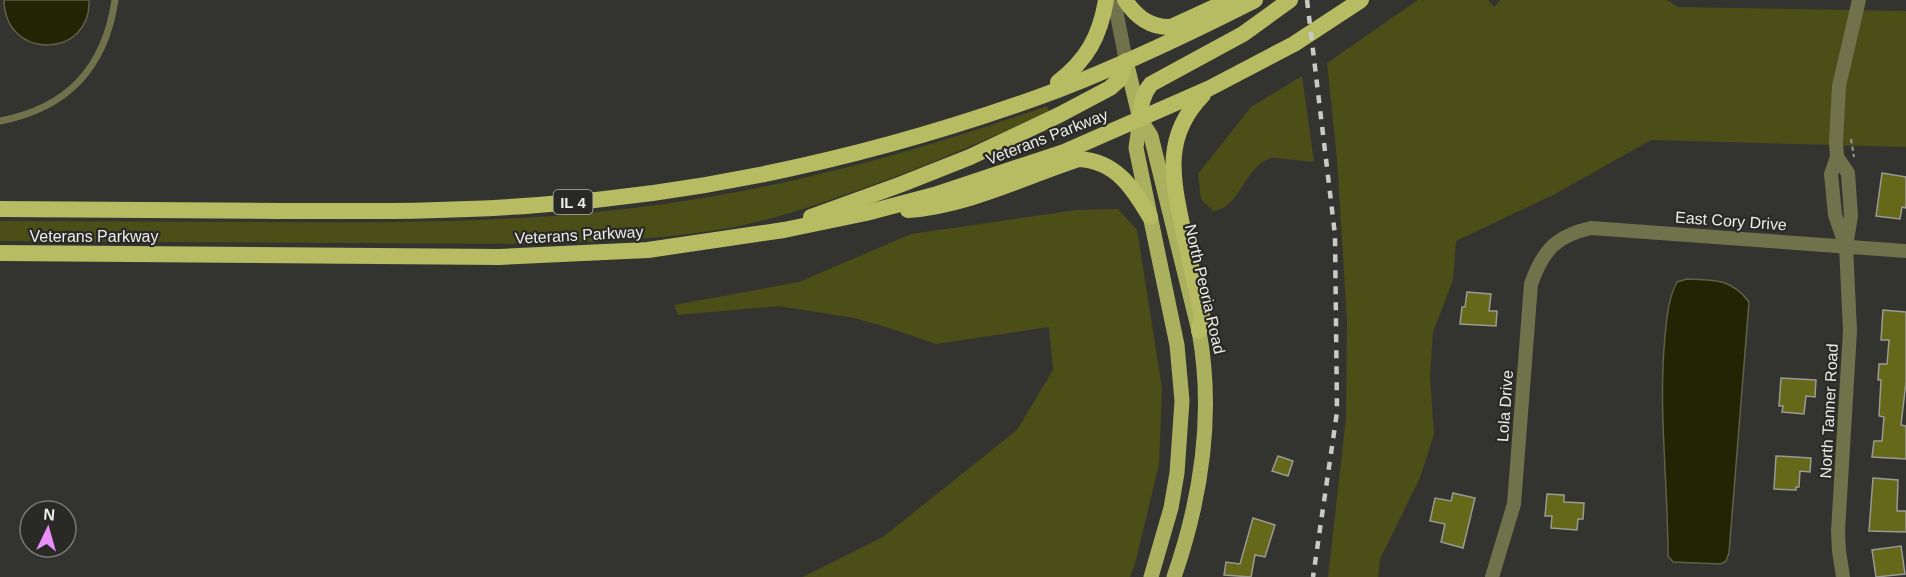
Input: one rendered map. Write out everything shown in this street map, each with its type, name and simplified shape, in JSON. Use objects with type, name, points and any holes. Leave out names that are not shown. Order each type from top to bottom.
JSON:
[{"type":"highway","points":[[1038,97],[1082,61],[1096,36],[1106,0]]},
{"type":"highway","points":[[1125,0],[1132,11],[1143,21],[1162,28],[1171,27],[1230,0]]},
{"type":"highway","points":[[775,232],[825,211],[902,184],[1006,141],[1110,88],[1120,79],[1126,60],[1255,0]]},
{"type":"highway","points":[[1290,0],[1243,34],[1150,84],[1141,102],[1140,119],[1210,88],[1294,44],[1361,0]]},
{"type":"highway","name":"Veterans Parkway","points":[[0,209],[402,211],[499,208],[591,200],[712,184],[842,156],[960,123],[1038,97],[1126,60]]},
{"type":"highway","points":[[1199,331],[1202,315],[1175,194],[1172,169],[1175,143],[1183,121],[1192,106],[1210,88]]},
{"type":"highway","name":"Veterans Parkway","points":[[0,253],[499,257],[648,250],[775,232],[866,213],[1006,173],[1064,152],[1140,119]]},
{"type":"highway","points":[[866,213],[930,208],[1011,184],[1079,159],[1095,161],[1122,176],[1150,217]]},
{"type":"main road","name":"North Peoria Road","points":[[1126,60],[1140,119],[1151,136],[1204,357],[1206,404],[1202,458],[1191,522],[1174,577]]},
{"type":"main road","name":"North Peoria Road","points":[[1140,119],[1136,148],[1177,345],[1182,401],[1177,473],[1171,508],[1151,577]]},
{"type":"street","points":[[1114,0],[1126,60]]},
{"type":"street","name":"North Tanner Road","points":[[1843,577],[1838,531],[1850,332],[1846,246],[1835,215],[1831,174],[1837,158],[1839,86],[1859,0]]},
{"type":"street","name":"East Cory Drive","points":[[1556,242],[1576,231],[1591,228],[1906,251]]},
{"type":"street","name":"Lola Drive","points":[[1492,577],[1514,504],[1531,284],[1539,263],[1556,242]]},
{"type":"lane","points":[[0,121],[25,115],[52,104],[79,81],[95,61],[106,38],[115,0]]},
{"type":"path","points":[[1850,133],[1856,165]]},
{"type":"shaded area","points":[[4,0],[89,0],[86,19],[77,33],[64,42],[48,45],[32,43],[18,34],[8,20]]},
{"type":"shaded area","points":[[1418,0],[1488,0],[1494,7],[1500,0],[1667,0],[1678,7],[1906,11],[1906,147],[1651,140],[1555,194],[1456,241],[1453,280],[1433,332],[1430,377],[1434,434],[1420,478],[1380,559],[1378,577],[1328,577],[1346,418],[1347,321],[1337,159],[1327,63]]},
{"type":"shaded area","points":[[1302,76],[1314,162],[1271,158],[1262,162],[1254,169],[1230,203],[1213,211],[1201,199],[1198,174],[1251,107]]},
{"type":"shaded area","points":[[1047,106],[1049,111],[1025,122],[877,183],[764,220],[688,234],[549,244],[0,241],[0,221],[434,221],[564,215],[663,204],[830,172],[939,141]]},
{"type":"shaded area","points":[[1118,209],[1137,230],[1162,388],[1159,464],[1130,577],[803,577],[883,537],[1017,430],[1053,370],[1049,327],[936,344],[854,318],[778,306],[678,315],[674,305],[799,282],[911,234],[1076,210]]},
{"type":"shaded area","points":[[1687,279],[1714,280],[1729,284],[1749,302],[1729,553],[1726,561],[1721,564],[1673,562],[1668,556],[1663,363],[1667,315],[1672,295],[1677,282]]},
{"type":"building","points":[[1882,173],[1906,177],[1906,208],[1902,207],[1900,219],[1876,216]]},
{"type":"building","points":[[1467,292],[1491,294],[1489,311],[1497,311],[1496,326],[1460,324]]},
{"type":"building","points":[[1883,310],[1906,312],[1906,382],[1901,425],[1906,426],[1906,459],[1872,457],[1874,441],[1882,441],[1884,417],[1879,416],[1881,380],[1878,380],[1879,364],[1887,364],[1889,340],[1881,340]]},
{"type":"building","points":[[1781,378],[1816,380],[1815,397],[1806,396],[1804,414],[1782,412],[1783,406],[1779,406]]},
{"type":"building","points":[[1278,456],[1293,461],[1288,476],[1272,471]]},
{"type":"building","points":[[1776,456],[1811,458],[1810,472],[1800,471],[1799,487],[1796,487],[1796,490],[1774,489]]},
{"type":"building","points":[[1873,478],[1898,480],[1897,511],[1906,511],[1906,532],[1869,531]]},
{"type":"building","points":[[1453,493],[1475,498],[1463,548],[1441,542],[1445,524],[1430,521],[1435,498],[1451,501]]},
{"type":"building","points":[[1547,494],[1564,495],[1564,502],[1584,503],[1583,519],[1578,519],[1577,530],[1551,528],[1552,516],[1545,516]]},
{"type":"building","points":[[1253,518],[1275,525],[1265,557],[1255,555],[1251,577],[1224,575],[1226,562],[1240,564]]},
{"type":"building","points":[[1901,546],[1905,574],[1876,577],[1872,550]]},
{"type":"railway","points":[[1307,0],[1335,235],[1337,412],[1313,577]]}]
